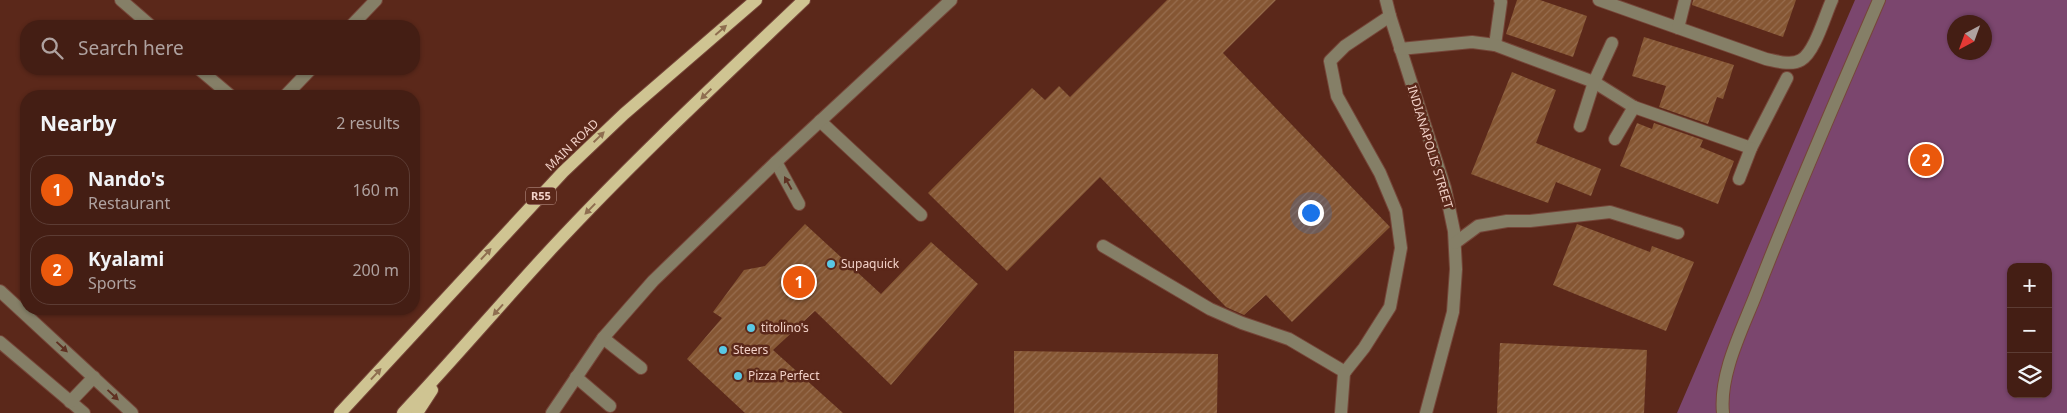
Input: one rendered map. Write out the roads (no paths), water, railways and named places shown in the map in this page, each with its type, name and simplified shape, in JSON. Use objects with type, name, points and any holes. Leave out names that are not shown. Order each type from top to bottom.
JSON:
[{"type":"main road","name":"MAIN ROAD","points":[[340,412],[563,172],[624,114],[756,0]]},
{"type":"main road","points":[[403,413],[447,367],[553,247],[650,147],[804,0]]},
{"type":"main road","points":[[418,413],[447,367]]},
{"type":"street","points":[[121,0],[144,20]]},
{"type":"street","points":[[357,20],[376,0]]},
{"type":"street","points":[[552,413],[602,338],[676,257],[950,0]]},
{"type":"street","name":"INDIANAPOLIS STREET","points":[[1386,0],[1445,188],[1454,231],[1456,269],[1453,312],[1426,413]]},
{"type":"street","points":[[1495,45],[1502,2],[1500,0]]},
{"type":"street","points":[[1599,0],[1766,59],[1786,62],[1800,61],[1809,53],[1832,0]]},
{"type":"street","points":[[1678,28],[1685,0]]},
{"type":"street","points":[[1723,413],[1724,380],[1772,252],[1879,0]]},
{"type":"street","points":[[1341,413],[1345,372],[1364,348],[1390,307],[1401,248],[1396,211],[1380,173],[1337,96],[1330,60],[1345,46],[1390,16]]},
{"type":"street","points":[[1400,48],[1472,42],[1495,45],[1594,82],[1634,107],[1751,148]]},
{"type":"street","points":[[1580,126],[1594,82],[1612,42]]},
{"type":"street","points":[[206,75],[224,90]]},
{"type":"street","points":[[291,90],[305,75]]},
{"type":"street","points":[[1739,179],[1751,148],[1787,78]]},
{"type":"street","points":[[1615,140],[1634,107]]},
{"type":"street","points":[[820,121],[921,215]]},
{"type":"street","points":[[776,162],[799,204]]},
{"type":"street","points":[[1455,243],[1478,226],[1507,221],[1530,221],[1610,212],[1678,233]]},
{"type":"street","points":[[1103,246],[1210,309],[1242,323],[1289,338],[1345,372]]},
{"type":"street","points":[[0,291],[20,309]]},
{"type":"street","points":[[26,315],[132,413]]},
{"type":"street","points":[[602,338],[640,368]]},
{"type":"street","points":[[0,342],[84,413]]},
{"type":"street","points":[[70,402],[94,377]]},
{"type":"street","points":[[576,377],[610,406]]},
{"type":"place","name":"Kyalami","points":[[1926,160]]},
{"type":"place","name":"Supaquick","points":[[831,264]]},
{"type":"place","name":"Nando's","points":[[799,282]]},
{"type":"place","name":"titolino's","points":[[751,328]]},
{"type":"place","name":"Steers","points":[[723,350]]},
{"type":"place","name":"Pizza Perfect","points":[[738,376]]}]
